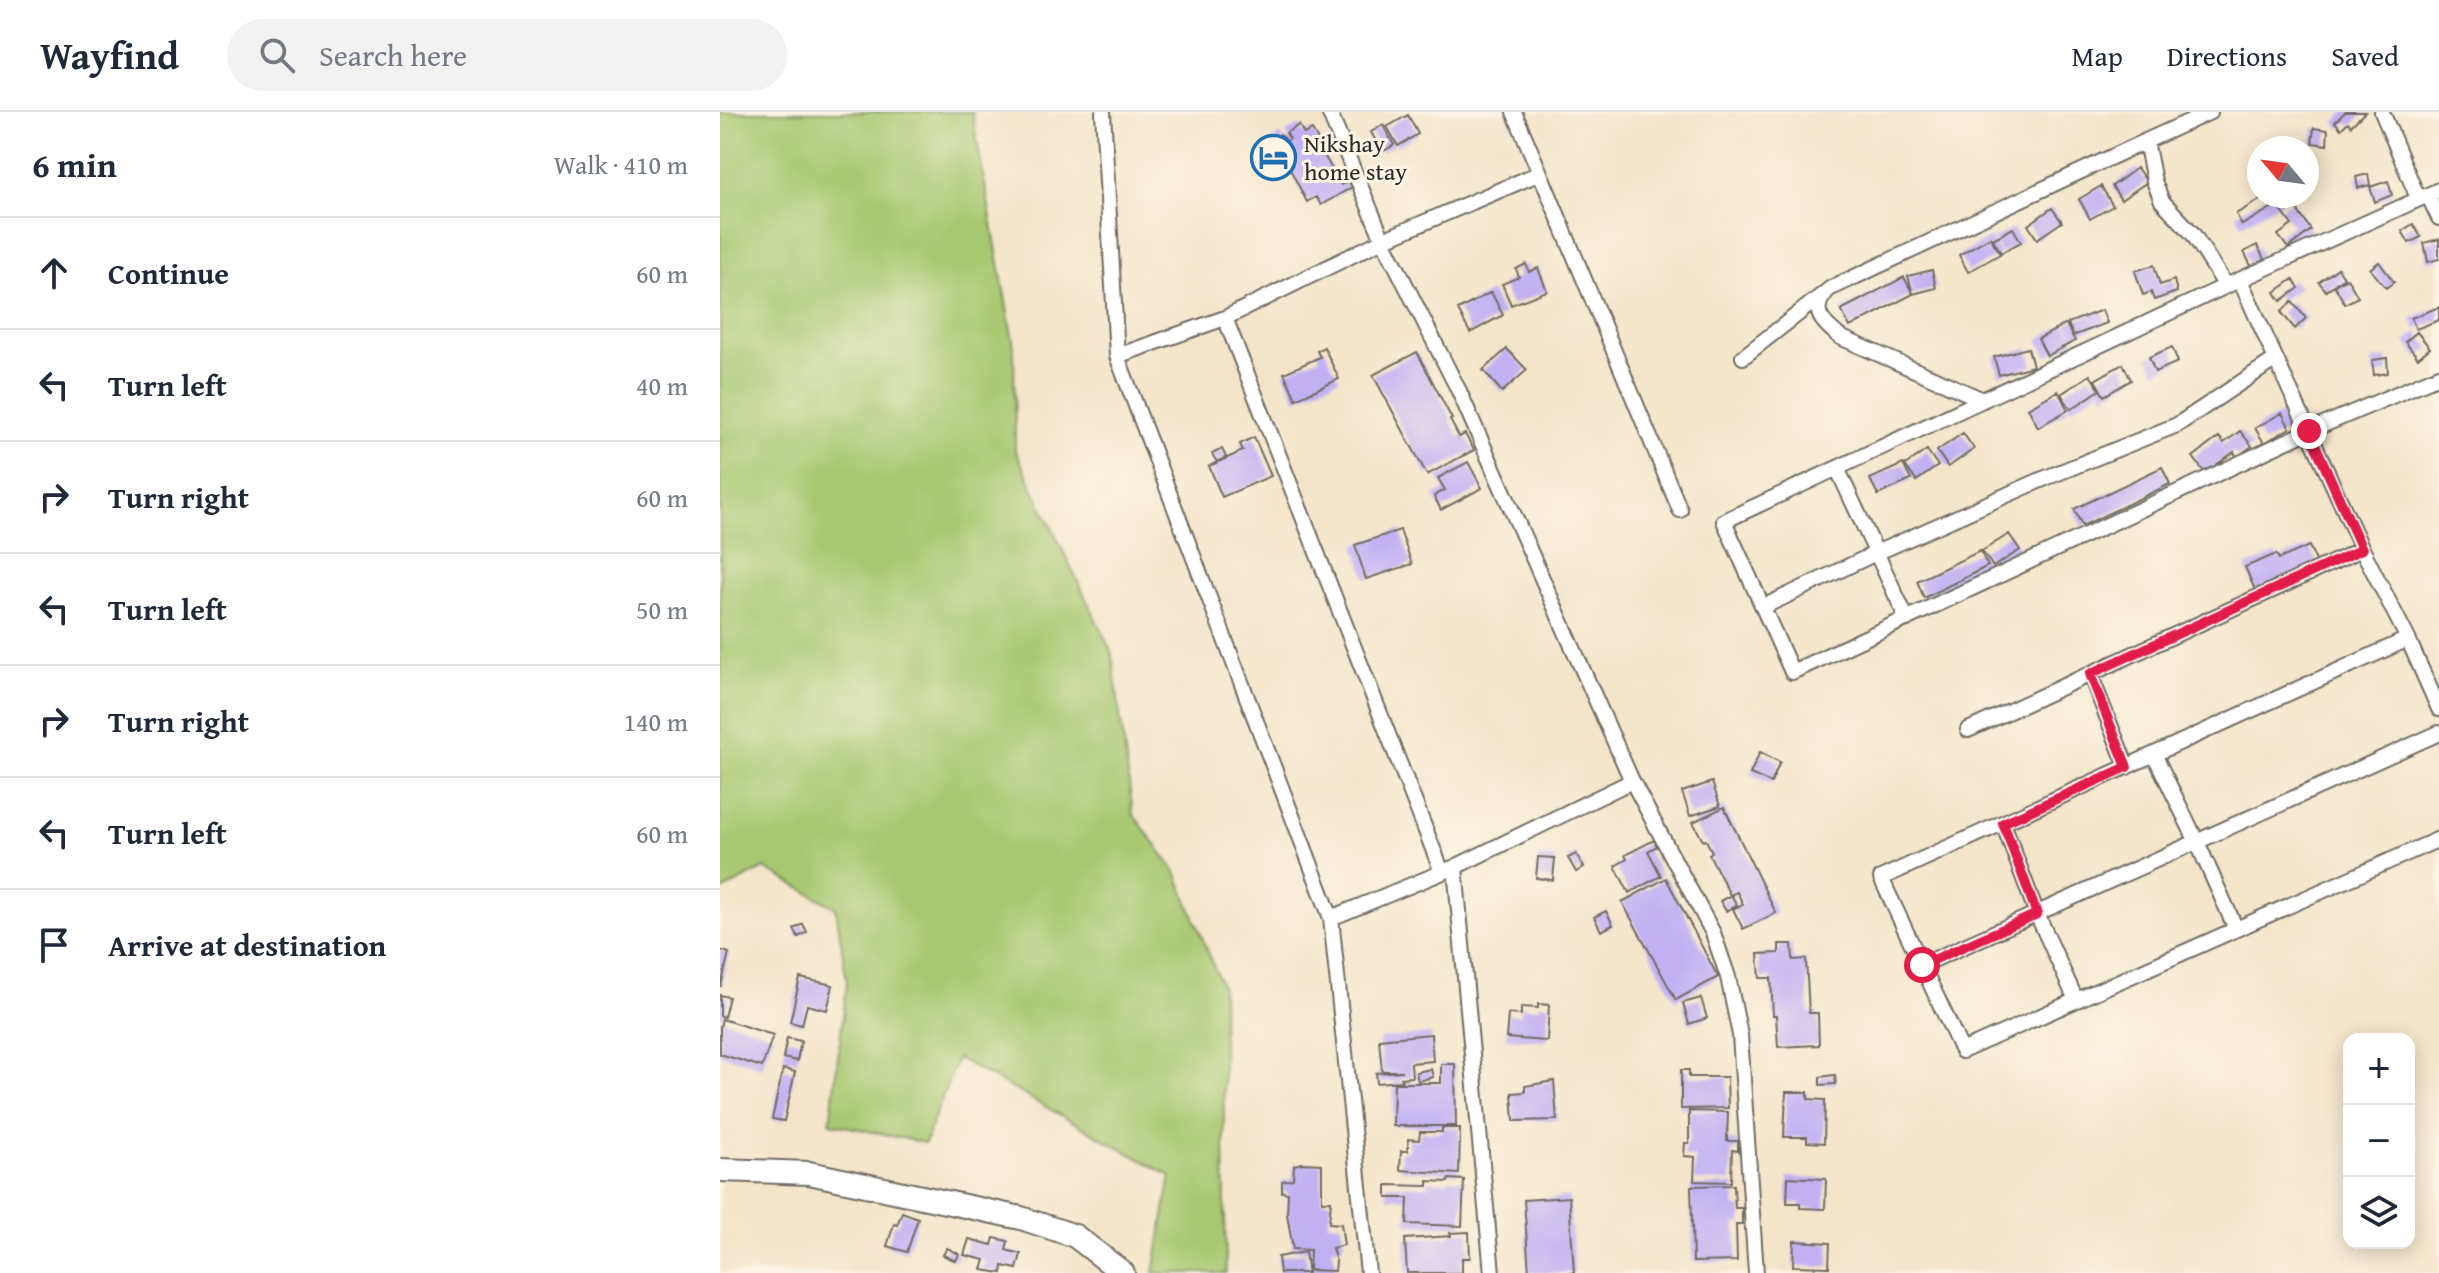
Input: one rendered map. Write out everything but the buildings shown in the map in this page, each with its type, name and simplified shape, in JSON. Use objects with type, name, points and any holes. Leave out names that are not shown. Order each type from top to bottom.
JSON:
[{"type":"street","points":[[1103,112],[1117,356],[1331,918],[1368,1273]]},
{"type":"street","points":[[1329,112],[1383,240],[1459,391],[1632,781],[1713,933],[1728,977],[1740,1035],[1756,1273]]},
{"type":"street","points":[[1514,112],[1680,510]]},
{"type":"street","points":[[1743,357],[1831,288],[2210,112]]},
{"type":"street","points":[[2382,112],[2439,218]]},
{"type":"street","points":[[2146,141],[2154,181],[2162,201],[2233,283],[2276,359],[2439,709]]},
{"type":"street","points":[[1117,356],[1225,318],[1383,240],[1540,173]]},
{"type":"street","points":[[2428,194],[1724,521],[1792,672],[2309,431],[2439,376]]},
{"type":"street","points":[[1831,288],[1820,301],[1818,311],[1822,322],[1840,337],[1983,400]]},
{"type":"street","points":[[1225,318],[1448,870],[1492,1273]]},
{"type":"street","points":[[1763,607],[2043,479],[2177,425],[2276,359]]},
{"type":"street","points":[[1837,468],[1907,619]]},
{"type":"street","points":[[1968,730],[2362,549]]},
{"type":"street","points":[[2408,639],[1881,878],[1962,1051],[2439,839]]},
{"type":"street","points":[[2090,674],[2127,767]]},
{"type":"street","points":[[1922,965],[2439,733]]},
{"type":"street","points":[[2154,754],[2236,929]]},
{"type":"street","points":[[1331,918],[1448,870],[1632,781]]},
{"type":"street","points":[[2003,823],[2037,914],[2076,1000]]},
{"type":"street","points":[[720,1170],[809,1173],[1021,1218],[1075,1236],[1123,1273]]},
{"type":"green space","points":[[720,112],[972,112],[1014,347],[1015,450],[1112,653],[1133,814],[1176,872],[1222,987],[1226,1273],[1154,1273],[1171,1176],[957,1058],[925,1143],[830,1123],[847,983],[836,908],[764,868],[720,892]]},
{"type":"place","name":"Nikshay home stay","points":[[1273,157]]},
{"type":"route","points":[[1922,965],[2037,914],[2003,823],[2127,767],[2090,674],[2362,549],[2309,431]]}]
